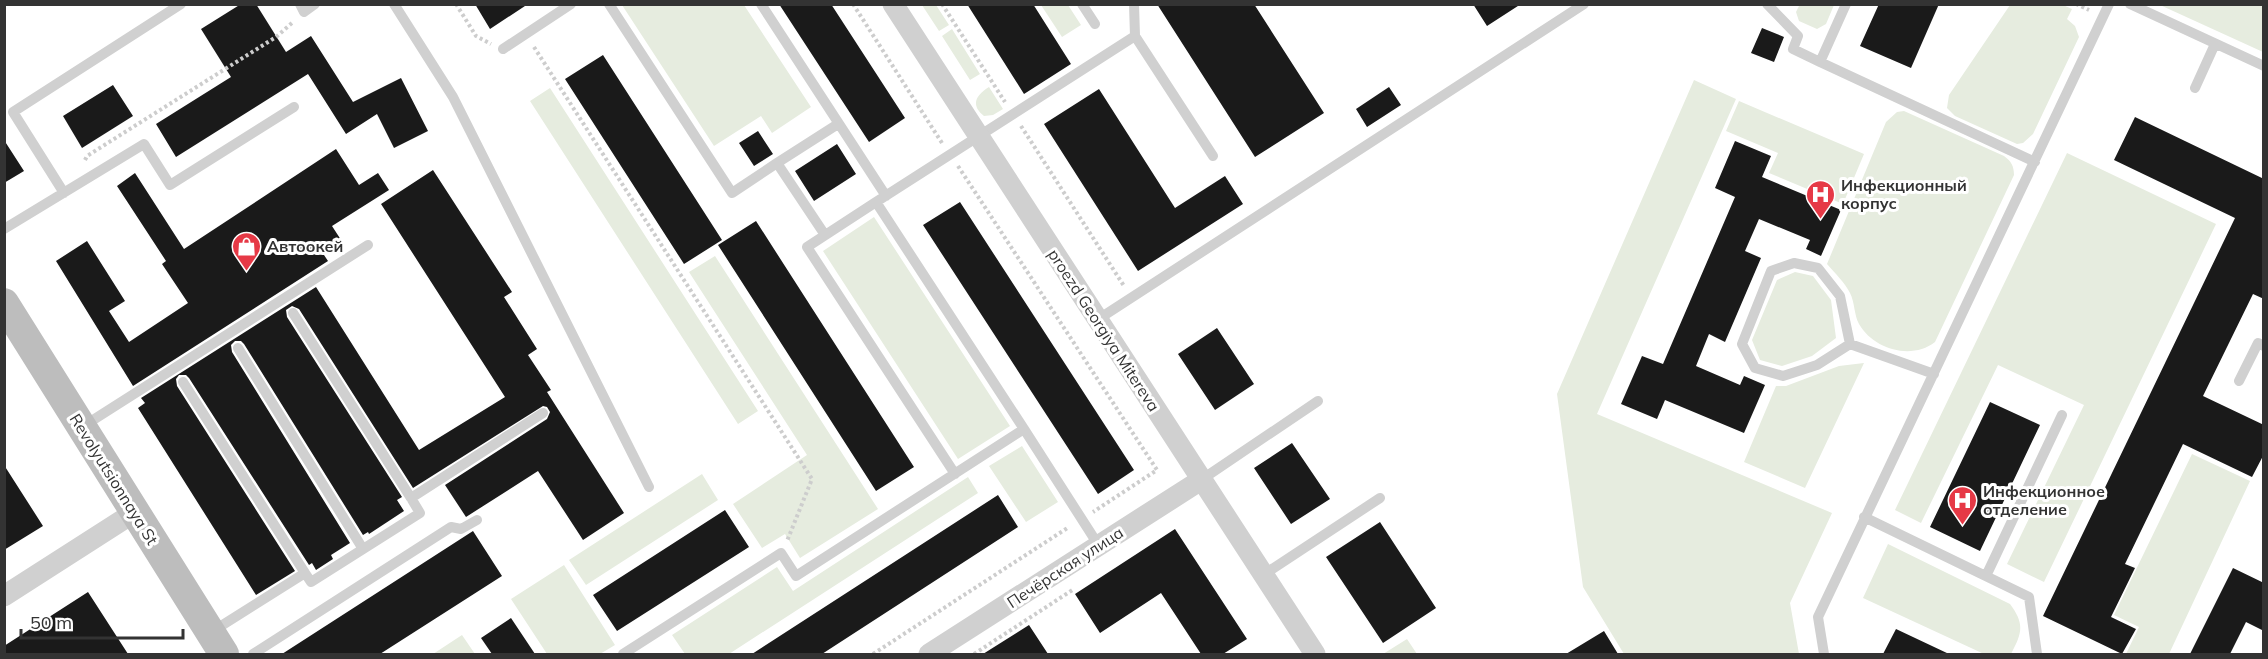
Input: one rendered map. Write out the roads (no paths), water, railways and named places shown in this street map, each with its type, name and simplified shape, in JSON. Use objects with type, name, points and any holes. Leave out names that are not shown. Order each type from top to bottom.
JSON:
[{"type":"main road","name":"Revolyutsionnaya St","points":[[4,303],[217,644]]},
{"type":"street","name":"proezd Georgiya Mitereva","points":[[893,4],[1315,654]]},
{"type":"street","name":"Печёрская улица","points":[[929,654],[1201,480]]},
{"type":"street","points":[[4,596],[135,512]]},
{"type":"lane","points":[[64,193],[13,112],[181,4]]},
{"type":"lane","points":[[302,8],[315,4]]},
{"type":"lane","points":[[394,4],[453,97],[649,487]]},
{"type":"lane","points":[[503,49],[571,4]]},
{"type":"lane","points":[[609,4],[732,193],[838,123]]},
{"type":"lane","points":[[761,4],[838,123],[881,199],[1099,546]]},
{"type":"lane","points":[[1082,4],[1095,24]]},
{"type":"lane","points":[[1134,4],[1136,36],[1213,156]]},
{"type":"lane","points":[[1097,320],[1584,4]]},
{"type":"lane","points":[[1767,4],[1798,36],[1793,49],[2035,162]]},
{"type":"lane","points":[[1820,62],[1846,4]]},
{"type":"lane","points":[[1824,654],[1818,617],[2109,4]]},
{"type":"lane","points":[[2130,4],[2264,66]]},
{"type":"lane","points":[[955,474],[807,247],[1136,36]]},
{"type":"lane","points":[[2195,88],[2215,44]]},
{"type":"lane","points":[[4,229],[144,144],[170,185],[294,107]]},
{"type":"lane","points":[[777,163],[825,236]]},
{"type":"lane","points":[[82,427],[368,245]]},
{"type":"lane","points":[[1794,262],[1818,268],[1840,296],[1850,344],[1818,365],[1783,376],[1755,368],[1742,344],[1771,271],[1794,262]]},
{"type":"lane","points":[[183,382],[311,582],[420,513],[293,314]]},
{"type":"lane","points":[[2239,381],[2258,343],[2264,346]]},
{"type":"lane","points":[[1850,344],[1934,374]]},
{"type":"lane","points":[[238,348],[363,549]]},
{"type":"lane","points":[[1201,480],[1318,401]]},
{"type":"lane","points":[[411,498],[543,413]]},
{"type":"lane","points":[[1986,576],[2062,415]]},
{"type":"lane","points":[[623,654],[781,553],[796,576],[1024,429]]},
{"type":"lane","points":[[1263,575],[1380,498]]},
{"type":"lane","points":[[1864,517],[2029,597],[2037,654]]},
{"type":"lane","points":[[253,654],[451,527],[461,529],[477,520]]},
{"type":"lane","points":[[217,644],[305,573]]},
{"type":"place","name":"Инфекционный корпус","points":[[1820,220]]},
{"type":"place","name":"Автоокей","points":[[246,272]]},
{"type":"place","name":"Инфекционное отделение","points":[[1962,526]]}]
